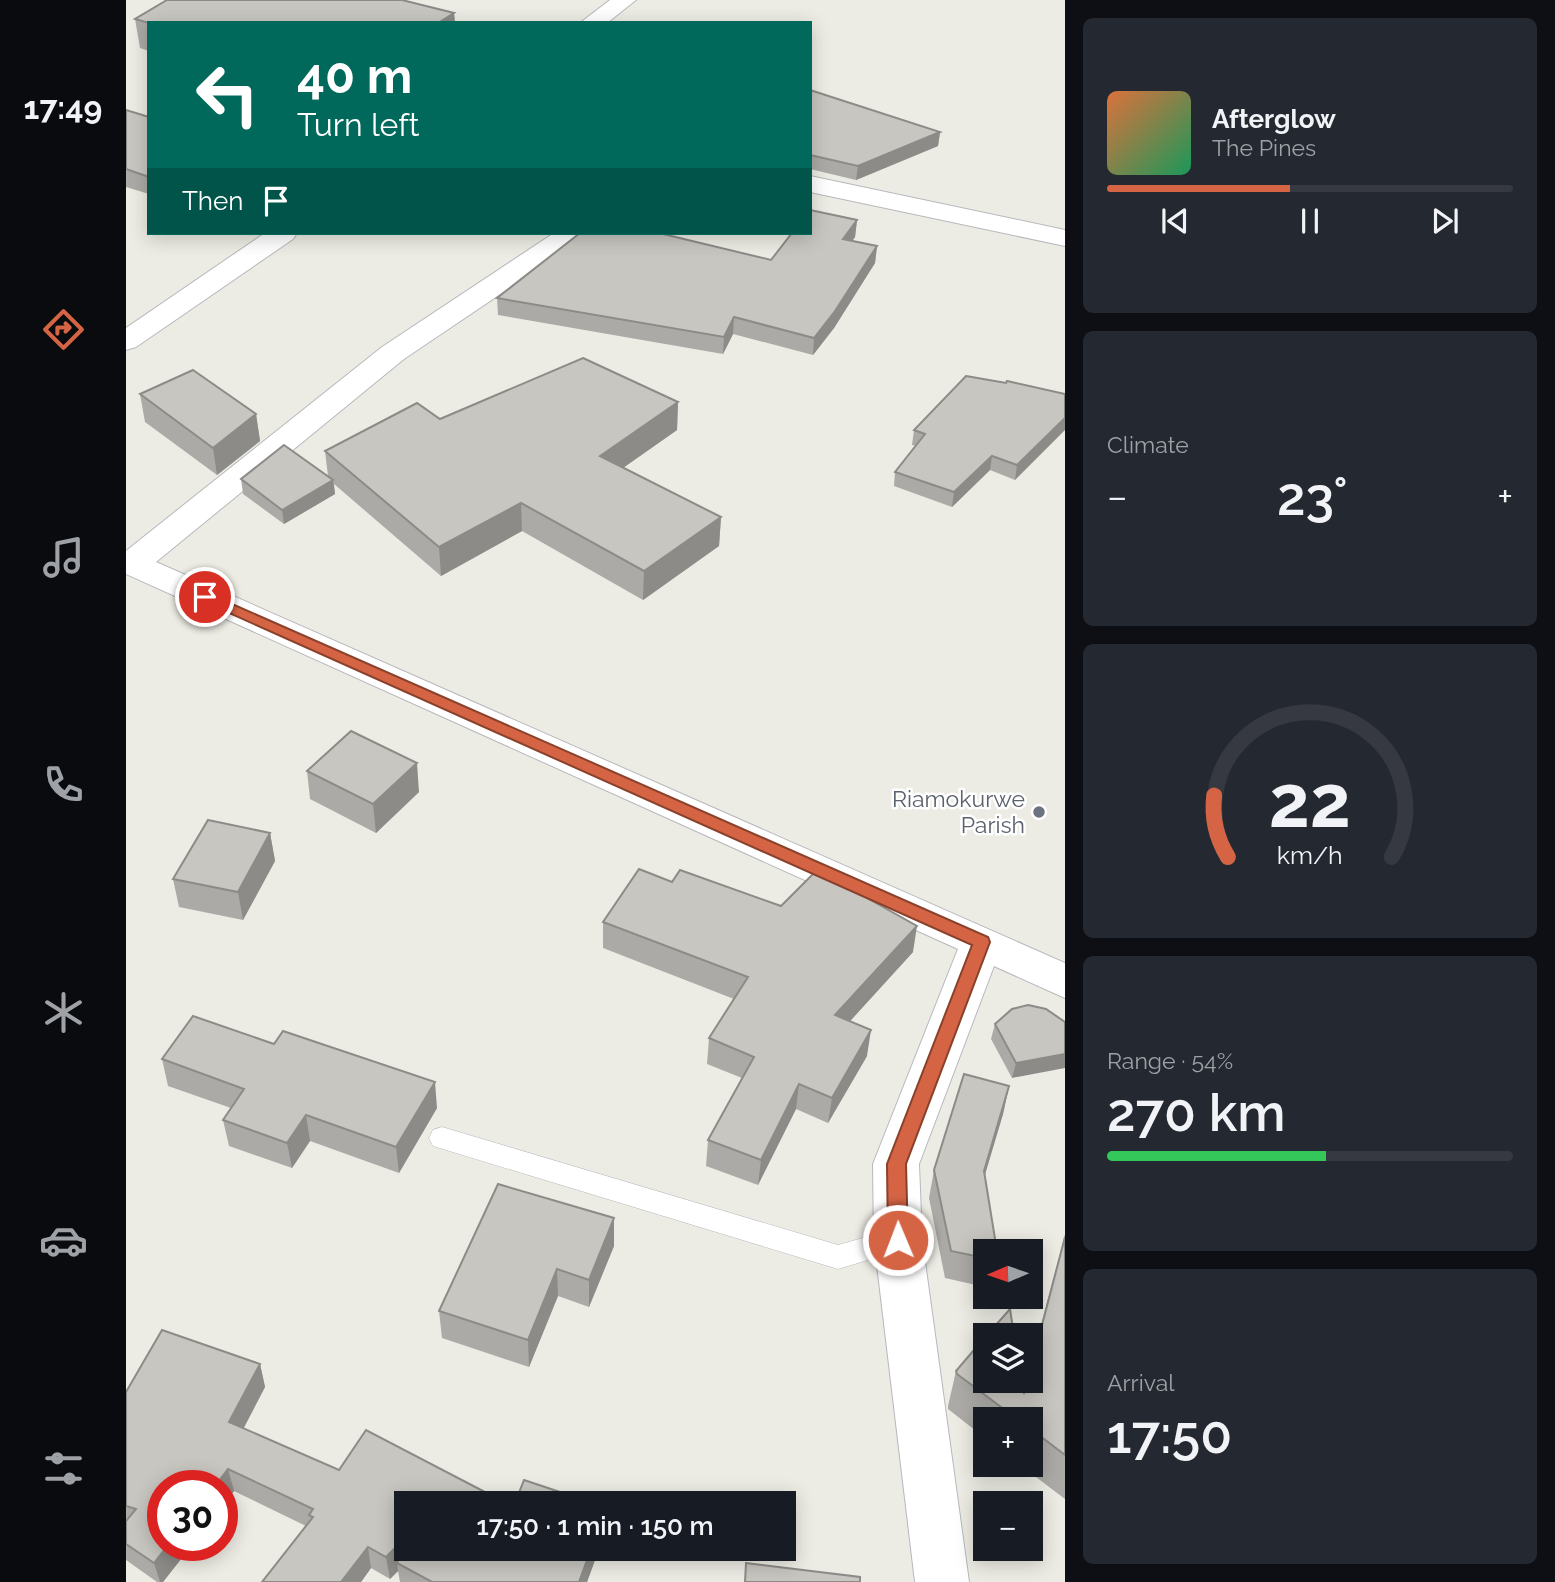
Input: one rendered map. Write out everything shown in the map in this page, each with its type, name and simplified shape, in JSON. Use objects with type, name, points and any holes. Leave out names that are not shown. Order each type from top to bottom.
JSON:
[{"type":"street","points":[[594,21],[625,0]]},
{"type":"street","points":[[812,184],[1065,238]]},
{"type":"street","points":[[126,341],[280,235]]},
{"type":"street","points":[[569,235],[393,353],[129,563],[982,942],[1065,982]]},
{"type":"street","points":[[942,1582],[898,1240],[896,1164],[982,942]]},
{"type":"lane","points":[[442,1138],[838,1256],[898,1240]]},
{"type":"building","points":[[167,0],[402,0],[454,13],[441,21],[147,22],[135,19]]},
{"type":"building","points":[[812,91],[940,132],[858,166],[812,155]]},
{"type":"building","points":[[126,110],[147,116],[147,176],[126,169]]},
{"type":"building","points":[[812,210],[857,220],[843,239],[877,246],[814,338],[734,317],[724,337],[497,298],[577,235],[667,235],[771,260],[790,235],[812,235]]},
{"type":"building","points":[[583,358],[678,402],[600,456],[721,517],[644,571],[521,503],[439,547],[325,451],[417,403],[440,419]]},
{"type":"building","points":[[193,370],[256,414],[213,448],[140,394]]},
{"type":"building","points":[[966,376],[1006,383],[1007,381],[1065,394],[1065,418],[1017,465],[992,456],[954,492],[895,472],[925,434],[914,430]]},
{"type":"building","points":[[284,445],[333,480],[282,510],[241,479]]},
{"type":"building","points":[[351,731],[417,763],[373,804],[307,771]]},
{"type":"building","points":[[208,820],[270,833],[238,892],[173,879]]},
{"type":"building","points":[[639,869],[672,882],[680,870],[781,906],[817,870],[917,926],[835,1015],[871,1030],[832,1098],[799,1084],[761,1160],[708,1140],[754,1057],[709,1038],[748,977],[603,922]]},
{"type":"building","points":[[1028,1005],[1046,1009],[1065,1022],[1065,1054],[1016,1063],[995,1024],[1012,1009]]},
{"type":"building","points":[[193,1016],[274,1044],[283,1031],[435,1082],[396,1147],[306,1115],[287,1143],[223,1120],[244,1089],[162,1059]]},
{"type":"building","points":[[964,1074],[1009,1086],[984,1171],[995,1239],[973,1239],[973,1256],[951,1251],[934,1170]]},
{"type":"building","points":[[498,1184],[614,1218],[589,1280],[557,1269],[528,1340],[439,1311]]},
{"type":"building","points":[[1065,1237],[1065,1455],[1043,1438],[1043,1407],[1001,1407],[982,1393],[1043,1393],[1043,1323]]},
{"type":"building","points":[[1010,1309],[1012,1323],[998,1323]]},
{"type":"building","points":[[162,1330],[260,1364],[229,1422],[339,1470],[366,1430],[483,1491],[394,1491],[394,1549],[386,1557],[368,1547],[341,1582],[262,1582],[313,1517],[309,1515],[313,1509],[238,1474],[238,1470],[147,1470],[147,1558],[126,1544],[126,1521],[136,1509],[126,1506],[126,1392]]},
{"type":"building","points":[[973,1351],[973,1386],[956,1371]]},
{"type":"building","points":[[524,1480],[557,1491],[520,1491]]},
{"type":"building","points":[[587,1561],[579,1582],[432,1582],[397,1563]]},
{"type":"building","points":[[746,1563],[860,1577],[860,1582],[745,1582]]},
{"type":"place","name":"Riamokurwe Parish","points":[[1039,812]]},
{"type":"route","points":[[205,597],[982,942],[896,1164],[898,1240]]}]
